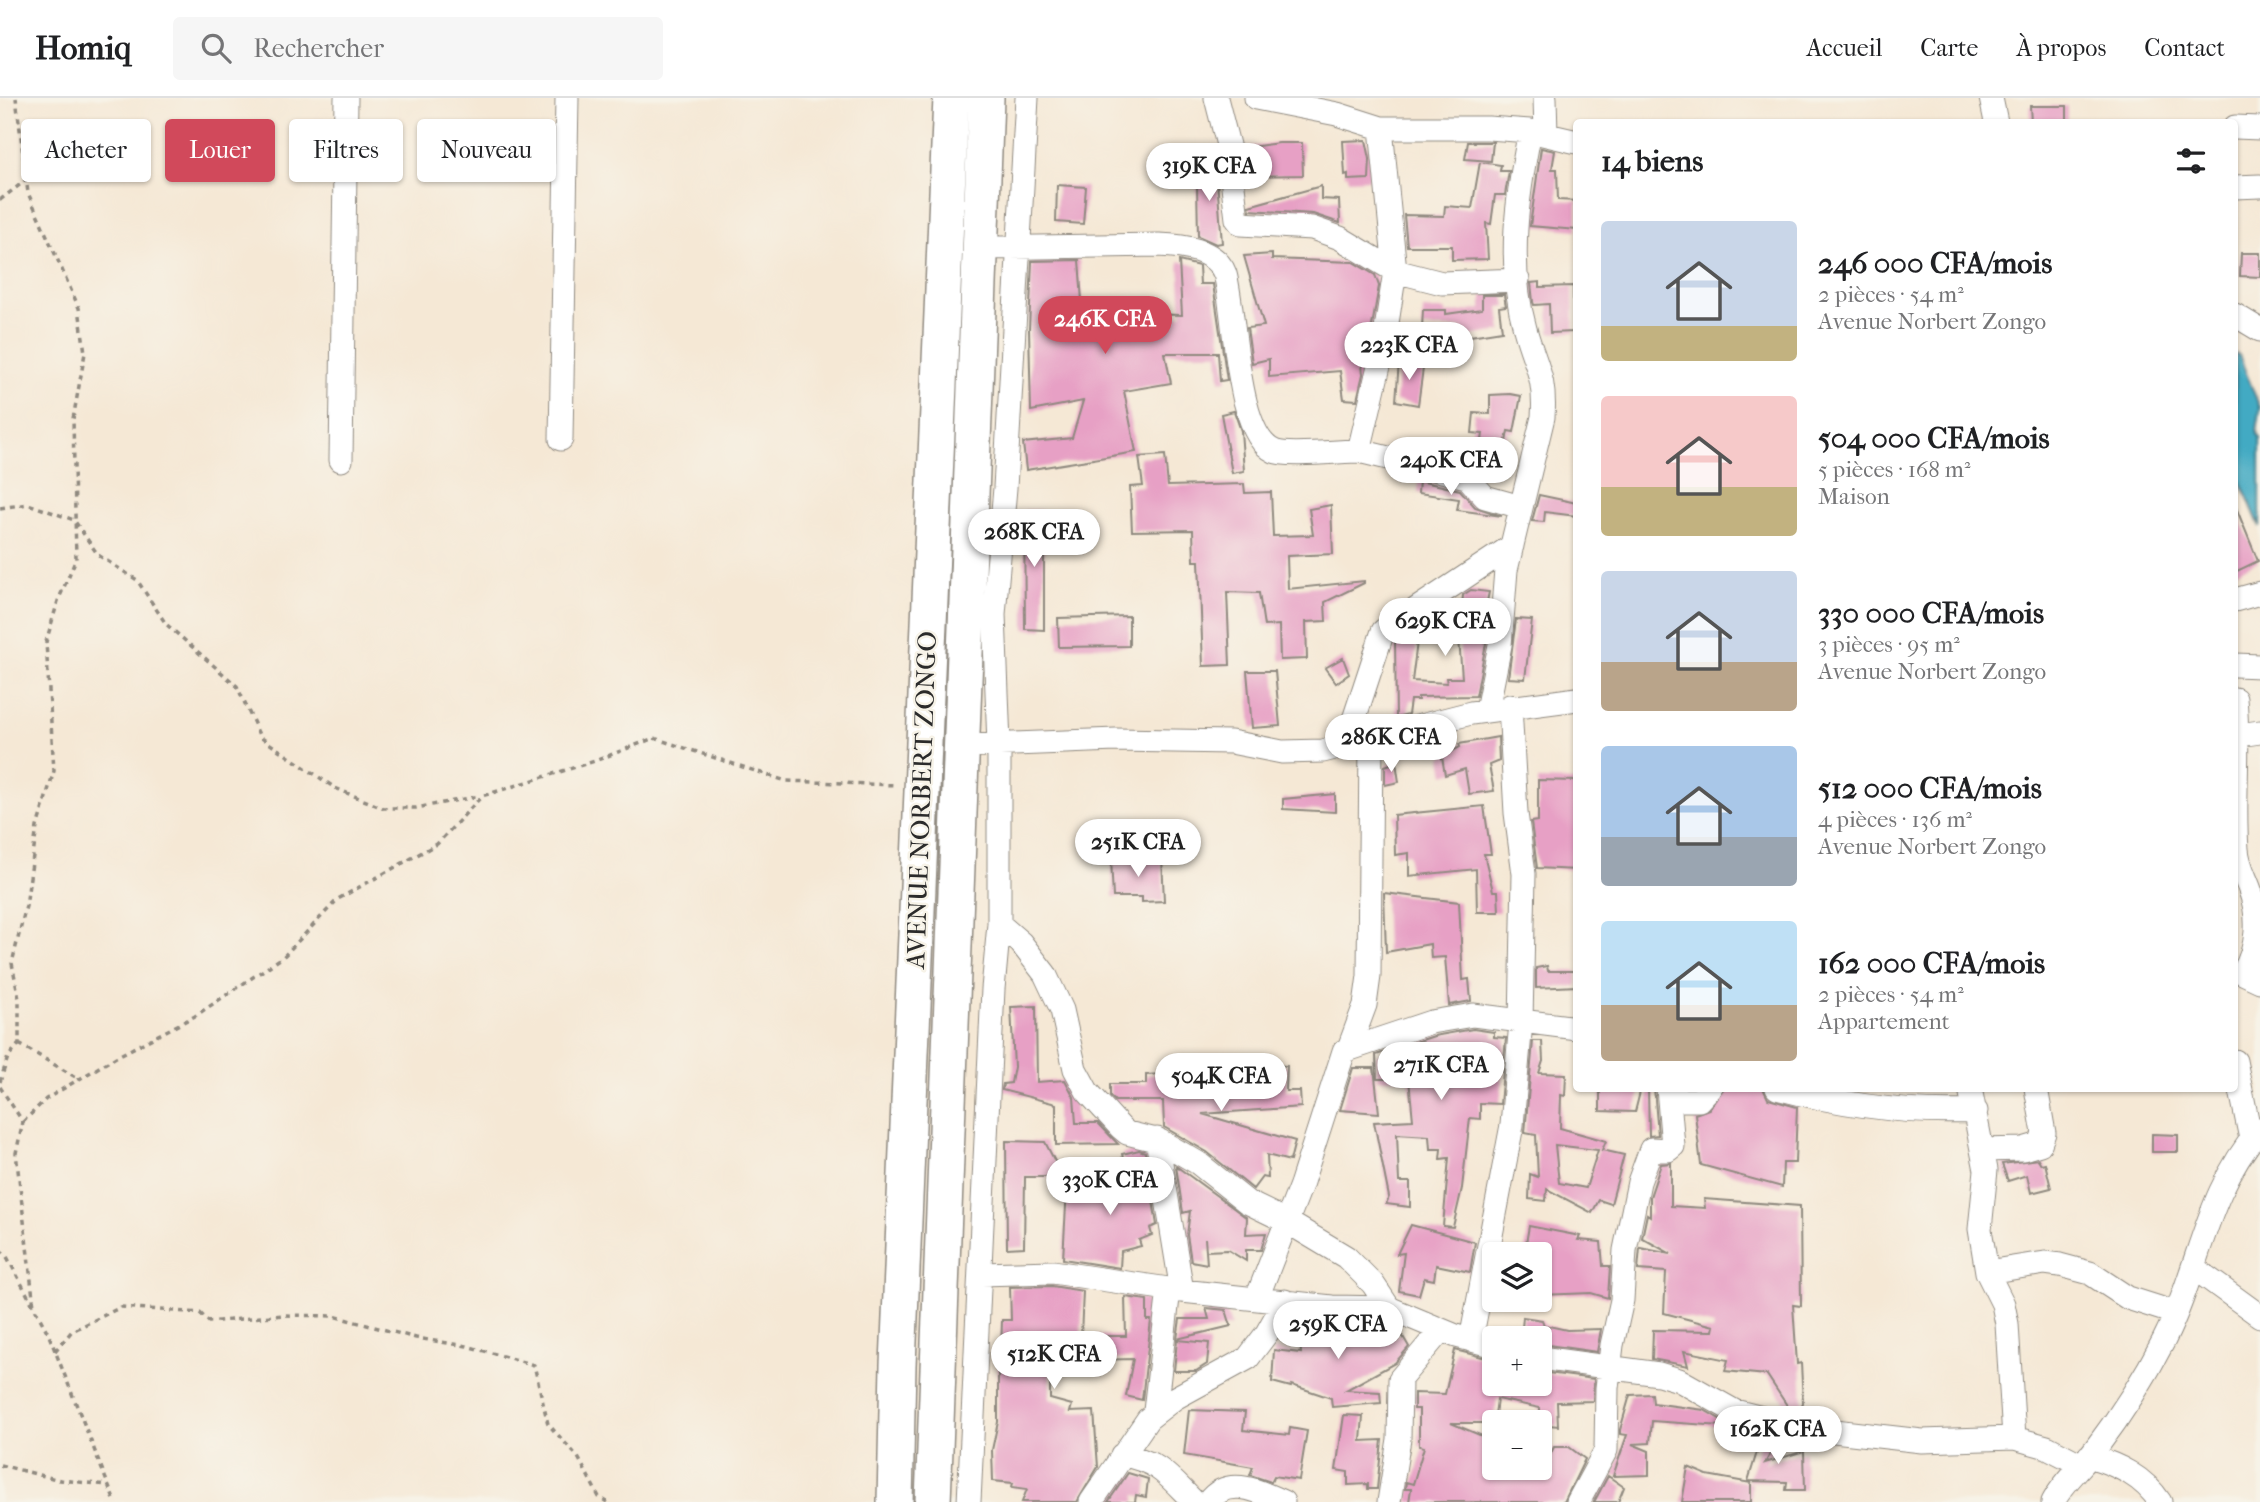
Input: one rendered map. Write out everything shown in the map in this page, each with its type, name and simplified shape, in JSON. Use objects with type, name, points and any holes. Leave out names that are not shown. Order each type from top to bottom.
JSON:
[{"type":"main road","name":"AVENUE NORBERT ZONGO","points":[[895,1502],[921,786],[951,98]]},
{"type":"main road","name":"AVENUE NORBERT ZONGO","points":[[933,1502],[986,98]]},
{"type":"street","points":[[341,460],[346,98]]},
{"type":"street","points":[[561,439],[567,98]]},
{"type":"street","points":[[970,1502],[992,989],[999,923],[999,745],[994,614],[1005,488],[1027,98]]},
{"type":"street","points":[[1216,98],[1228,145],[1239,222],[1312,228],[1340,238],[1395,271],[1442,283],[1518,280]]},
{"type":"street","points":[[1256,98],[1336,114],[1381,128],[1538,133],[1573,141]]},
{"type":"street","points":[[1487,710],[1500,645],[1506,570],[1543,417],[1543,377],[1525,329],[1514,246],[1517,205],[1545,98]]},
{"type":"street","points":[[1991,98],[1995,119]]},
{"type":"street","points":[[1359,451],[1380,362],[1395,271],[1381,128]]},
{"type":"street","points":[[2238,128],[2260,128]]},
{"type":"street","points":[[2238,187],[2260,186]]},
{"type":"street","points":[[980,248],[1159,245],[1182,247],[1209,256],[1222,266],[1225,274],[1247,408],[1255,432],[1267,446],[1281,454],[1359,451],[1467,477],[1485,497],[1521,507]]},
{"type":"street","points":[[2238,317],[2260,330]]},
{"type":"street","points":[[1346,747],[1383,631],[1512,546]]},
{"type":"street","points":[[2238,599],[2260,593]]},
{"type":"street","points":[[2238,665],[2260,666]]},
{"type":"street","points":[[960,746],[1116,740],[1231,741],[1294,752],[1346,747],[1487,710],[1573,699]]},
{"type":"street","points":[[1471,1340],[1512,1125],[1521,1022],[1524,874],[1516,813],[1510,706]]},
{"type":"street","points":[[2238,706],[2249,733],[2238,841]]},
{"type":"street","points":[[1257,1298],[1301,1185],[1339,1058],[1349,1048],[1365,1005],[1369,976],[1367,901],[1371,739]]},
{"type":"street","points":[[2238,858],[2243,891],[2258,933],[2243,978]]},
{"type":"street","points":[[999,923],[1021,943],[1045,974],[1062,1010],[1075,1069],[1087,1091],[1123,1130],[1157,1139],[1198,1163],[1247,1202],[1286,1221],[1354,1264],[1389,1308]]},
{"type":"street","points":[[1349,1048],[1450,1017],[1488,1015],[1573,1028]]},
{"type":"street","points":[[2053,1502],[2134,1390],[2164,1340],[2194,1268],[2217,1193],[2233,1163],[2256,1134],[2238,1071]]},
{"type":"street","points":[[1578,1502],[1606,1450],[1609,1369],[1622,1300],[1625,1250],[1643,1167],[1651,1149],[1668,1150],[1673,1146],[1668,1094],[1699,1100],[1706,1092]]},
{"type":"street","points":[[1793,1092],[1844,1105],[1919,1112],[1976,1111]]},
{"type":"street","points":[[1971,1092],[1983,1150],[1985,1177],[1980,1229],[1987,1272],[2003,1304],[2007,1324],[2014,1438]]},
{"type":"street","points":[[1983,1150],[2023,1149],[2040,1144],[2044,1133],[2037,1092]]},
{"type":"street","points":[[1155,1411],[1176,1290],[1157,1139]]},
{"type":"street","points":[[1987,1272],[2041,1264],[2060,1265],[2099,1278],[2127,1298],[2175,1313]]},
{"type":"street","points":[[2194,1268],[2260,1316]]},
{"type":"street","points":[[981,1274],[1053,1272],[1176,1290],[1342,1308],[1389,1308],[1441,1330],[1482,1343]]},
{"type":"street","points":[[1091,1502],[1155,1411],[1248,1358],[1267,1333],[1285,1301]]},
{"type":"street","points":[[1389,1502],[1399,1440],[1400,1379],[1441,1330]]},
{"type":"street","points":[[1552,1360],[1669,1376],[1734,1411],[1799,1427],[1922,1441],[2014,1438],[2084,1460],[2110,1463],[2144,1482],[2160,1502]]},
{"type":"street","points":[[1122,1455],[1160,1467],[1194,1502]]},
{"type":"street","points":[[1209,1502],[1217,1492],[1229,1486],[1244,1488],[1283,1502]]},
{"type":"path","points":[[16,98],[21,139]]},
{"type":"path","points":[[0,200],[23,182]]},
{"type":"path","points":[[23,1122],[0,1084],[8,1057],[19,1044],[19,999],[12,962],[26,906],[37,827],[54,771],[46,642],[58,601],[76,559],[73,419],[85,353],[79,308],[26,182]]},
{"type":"path","points":[[0,508],[28,504],[74,520],[98,555],[137,580],[166,624],[237,685],[260,737],[324,781],[383,808],[416,808],[482,796],[595,761],[654,738],[786,781],[921,786]]},
{"type":"path","points":[[34,1308],[16,1153],[23,1122],[46,1099],[195,1016],[283,957],[338,899],[437,844],[482,796]]},
{"type":"path","points":[[19,1044],[79,1079]]},
{"type":"path","points":[[0,1250],[6,1255],[55,1351],[116,1502]]},
{"type":"path","points":[[55,1351],[72,1331],[121,1307],[200,1313],[209,1322],[284,1315],[334,1316],[416,1338],[480,1350],[534,1365],[548,1424],[578,1457],[599,1497],[607,1502]]},
{"type":"path","points":[[0,1465],[60,1480],[109,1485]]},
{"type":"water","points":[[2238,355],[2260,408],[2257,433],[2260,438],[2260,527],[2239,477]]},
{"type":"building","points":[[2030,106],[2067,106],[2067,119],[2031,119]]},
{"type":"building","points":[[1366,140],[1370,159],[1369,179],[1348,180],[1348,174],[1345,175],[1343,141]]},
{"type":"building","points":[[1468,142],[1493,142],[1491,161],[1465,159]]},
{"type":"building","points":[[1302,143],[1303,175],[1254,176],[1255,165],[1245,165],[1243,148]]},
{"type":"building","points":[[1541,148],[1555,151],[1552,169],[1557,169],[1558,200],[1573,201],[1573,230],[1530,226]]},
{"type":"building","points":[[1215,155],[1222,243],[1216,244],[1198,236],[1197,185],[1204,185],[1202,156]]},
{"type":"building","points":[[1480,162],[1501,165],[1500,171],[1509,171],[1505,195],[1495,195],[1491,224],[1486,223],[1488,259],[1452,260],[1452,246],[1407,246],[1404,215],[1444,216],[1445,206],[1472,208]]},
{"type":"building","points":[[1057,185],[1086,187],[1083,224],[1056,222]]},
{"type":"building","points":[[1321,186],[1321,199],[1339,200],[1340,223],[1313,214],[1250,210],[1249,206]]},
{"type":"building","points":[[2241,253],[2260,253],[2260,277],[2240,276]]},
{"type":"building","points":[[1272,254],[1272,259],[1353,262],[1375,275],[1379,286],[1367,355],[1361,356],[1363,374],[1357,400],[1344,399],[1340,371],[1269,377],[1269,359],[1252,363],[1247,328],[1264,326],[1244,256]]},
{"type":"building","points":[[1079,260],[1082,301],[1145,303],[1144,314],[1182,315],[1179,261],[1199,266],[1200,284],[1213,284],[1227,380],[1220,381],[1218,353],[1165,353],[1171,383],[1124,391],[1136,452],[1026,470],[1023,443],[1072,438],[1083,401],[1031,411],[1029,329],[1032,261]]},
{"type":"building","points":[[1540,282],[1540,287],[1573,286],[1573,332],[1550,333],[1549,304],[1534,305],[1531,283]]},
{"type":"building","points":[[1482,295],[1504,295],[1506,306],[1499,307],[1502,331],[1451,339],[1450,335],[1465,328],[1422,328],[1423,310],[1446,310],[1446,314],[1482,309]]},
{"type":"building","points":[[1399,361],[1424,361],[1418,405],[1396,401]]},
{"type":"building","points":[[1490,395],[1521,396],[1514,432],[1508,431],[1505,447],[1482,440],[1483,434],[1472,433],[1474,413],[1490,414]]},
{"type":"building","points":[[1234,411],[1241,431],[1244,471],[1232,473],[1221,414]]},
{"type":"building","points":[[1165,455],[1168,486],[1244,484],[1245,493],[1271,492],[1273,536],[1313,535],[1309,509],[1331,505],[1333,554],[1287,556],[1288,589],[1364,583],[1325,602],[1326,621],[1306,622],[1307,659],[1280,660],[1279,625],[1264,626],[1259,593],[1227,592],[1230,665],[1203,666],[1199,561],[1194,561],[1193,530],[1132,531],[1130,487],[1143,486],[1139,457]]},
{"type":"building","points":[[1419,481],[1460,490],[1475,507],[1502,516],[1457,510],[1459,499],[1418,493]]},
{"type":"building","points":[[1539,495],[1573,502],[1573,516],[1545,512],[1544,522],[1532,521]]},
{"type":"building","points":[[1024,510],[1044,510],[1044,630],[1025,629]]},
{"type":"building","points":[[2238,512],[2258,561],[2238,571]]},
{"type":"building","points":[[1471,590],[1489,592],[1484,616],[1488,617],[1486,643],[1476,696],[1418,697],[1418,700],[1410,700],[1408,715],[1396,718],[1395,640],[1404,634],[1418,634],[1412,681],[1447,683],[1446,678],[1462,678],[1459,638],[1463,595]]},
{"type":"building","points":[[1129,616],[1129,646],[1059,647],[1058,618]]},
{"type":"building","points":[[1516,619],[1532,620],[1525,679],[1508,678]]},
{"type":"building","points":[[1343,658],[1349,674],[1336,683],[1325,668]]},
{"type":"building","points":[[1247,671],[1275,671],[1280,726],[1252,728]]},
{"type":"building","points":[[1498,737],[1499,761],[1489,765],[1494,791],[1469,794],[1465,769],[1445,775],[1442,757],[1460,747],[1459,744]]},
{"type":"building","points":[[1396,762],[1399,782],[1385,785],[1385,766]]},
{"type":"building","points":[[1538,780],[1573,781],[1573,870],[1537,868],[1531,822],[1538,821]]},
{"type":"building","points":[[1335,794],[1335,812],[1283,809],[1283,799]]},
{"type":"building","points":[[1484,806],[1491,854],[1484,854],[1493,891],[1498,891],[1499,912],[1477,912],[1476,869],[1409,876],[1409,853],[1395,855],[1394,815]]},
{"type":"building","points":[[1162,858],[1164,901],[1142,902],[1142,897],[1113,897],[1111,859]]},
{"type":"building","points":[[1384,893],[1459,902],[1463,980],[1469,979],[1471,1001],[1449,1005],[1445,957],[1431,958],[1430,944],[1386,952]]},
{"type":"building","points":[[1547,966],[1548,971],[1573,971],[1573,986],[1536,988],[1536,968]]},
{"type":"building","points":[[1036,1006],[1037,1082],[1065,1080],[1074,1097],[1076,1123],[1098,1123],[1118,1144],[1056,1145],[1056,1104],[1002,1090],[1003,1084],[1011,1083],[1014,1067],[1011,1007]]},
{"type":"building","points":[[1473,1029],[1494,1032],[1494,1037],[1506,1038],[1500,1104],[1480,1103],[1480,1119],[1470,1118],[1462,1188],[1453,1227],[1443,1226],[1449,1158],[1440,1159],[1441,1149],[1430,1149],[1429,1136],[1397,1134],[1399,1182],[1410,1182],[1410,1207],[1386,1204],[1389,1197],[1374,1122],[1413,1120],[1409,1079],[1377,1079],[1376,1055],[1434,1036]]},
{"type":"building","points":[[1533,1041],[1542,1041],[1543,1061],[1539,1073],[1566,1074],[1565,1096],[1561,1095],[1560,1128],[1606,1141],[1602,1150],[1624,1155],[1611,1204],[1599,1200],[1592,1213],[1547,1189],[1546,1201],[1529,1199],[1530,1174],[1538,1177],[1536,1135],[1525,1133]],"holes":[[[1555,1145],[1598,1150],[1586,1188],[1559,1183]]]},
{"type":"building","points":[[1269,1065],[1287,1066],[1286,1091],[1300,1091],[1301,1107],[1202,1114],[1295,1141],[1290,1161],[1267,1155],[1268,1178],[1262,1177],[1253,1189],[1207,1152],[1164,1127],[1163,1101],[1115,1101],[1110,1096],[1110,1084],[1146,1084],[1146,1075],[1201,1072],[1201,1067],[1215,1066],[1269,1071]]},
{"type":"building","points":[[1353,1068],[1374,1068],[1379,1113],[1340,1110]]},
{"type":"building","points":[[1600,1092],[1640,1092],[1635,1112],[1600,1111]]},
{"type":"building","points":[[1648,1092],[1654,1092],[1658,1135],[1649,1136]]},
{"type":"building","points":[[1721,1092],[1765,1092],[1768,1099],[1797,1107],[1795,1163],[1783,1163],[1782,1187],[1701,1165],[1695,1114],[1709,1109]]},
{"type":"building","points":[[2152,1134],[2178,1135],[2178,1152],[2152,1152]]},
{"type":"building","points":[[1006,1141],[1045,1142],[1063,1177],[1025,1177],[1024,1247],[1007,1248]]},
{"type":"building","points":[[1139,1150],[1145,1152],[1157,1225],[1150,1228],[1152,1235],[1139,1240],[1141,1246],[1121,1251],[1120,1268],[1063,1259],[1067,1188],[1131,1189],[1122,1154]]},
{"type":"building","points":[[2038,1159],[2041,1164],[2045,1163],[2051,1188],[2031,1193],[2027,1175],[2008,1181],[2002,1164]]},
{"type":"building","points":[[1671,1163],[1671,1206],[1705,1208],[1704,1199],[1800,1206],[1801,1306],[1793,1305],[1803,1403],[1797,1412],[1790,1410],[1767,1375],[1725,1371],[1728,1360],[1684,1351],[1688,1366],[1652,1359],[1653,1330],[1713,1331],[1714,1326],[1664,1313],[1666,1272],[1638,1270],[1640,1248],[1671,1254],[1642,1238],[1647,1214],[1650,1216],[1650,1197],[1661,1164]]},
{"type":"building","points":[[1176,1166],[1247,1218],[1246,1234],[1266,1233],[1261,1250],[1246,1250],[1246,1261],[1228,1250],[1206,1251],[1207,1264],[1191,1261],[1187,1235],[1190,1211],[1183,1213]]},
{"type":"building","points":[[1411,1225],[1475,1242],[1470,1272],[1436,1265],[1434,1280],[1424,1278],[1419,1295],[1399,1291],[1404,1253],[1397,1254]]},
{"type":"building","points":[[1529,1226],[1580,1236],[1578,1240],[1601,1242],[1603,1266],[1610,1266],[1608,1298],[1591,1293],[1552,1295],[1552,1242],[1526,1242]]},
{"type":"building","points":[[1052,1286],[1083,1291],[1081,1336],[1126,1336],[1125,1297],[1147,1300],[1147,1320],[1151,1320],[1142,1400],[1126,1396],[1133,1359],[1050,1361],[1050,1399],[1072,1405],[1070,1412],[1094,1411],[1098,1467],[1077,1502],[1022,1502],[1027,1489],[1012,1487],[1013,1483],[993,1481],[992,1450],[998,1422],[998,1352],[1001,1352],[1002,1320],[1011,1320],[1010,1287]]},
{"type":"building","points":[[1206,1308],[1226,1310],[1231,1326],[1177,1339],[1180,1319],[1209,1319]]},
{"type":"building","points":[[1523,1317],[1542,1320],[1544,1325],[1549,1326],[1522,1326]]},
{"type":"building","points":[[1298,1318],[1317,1319],[1317,1330],[1361,1322],[1383,1322],[1383,1343],[1401,1333],[1409,1347],[1395,1363],[1346,1390],[1380,1392],[1381,1403],[1332,1407],[1331,1398],[1292,1385],[1291,1387],[1272,1382],[1274,1350],[1301,1353]]},
{"type":"building","points":[[1552,1327],[1567,1330],[1601,1329],[1597,1352],[1552,1346]]},
{"type":"building","points":[[1177,1340],[1209,1343],[1207,1364],[1196,1371],[1174,1371]]},
{"type":"building","points":[[1455,1350],[1482,1357],[1482,1396],[1552,1396],[1552,1374],[1594,1379],[1593,1401],[1557,1402],[1558,1426],[1552,1425],[1552,1410],[1540,1410],[1497,1399],[1496,1410],[1482,1410],[1482,1423],[1451,1423],[1482,1436],[1482,1480],[1552,1480],[1554,1447],[1569,1447],[1585,1459],[1564,1502],[1409,1502],[1411,1489],[1405,1489],[1406,1482],[1413,1484],[1424,1447],[1419,1446],[1419,1409],[1414,1409],[1414,1393],[1445,1394]]},
{"type":"building","points":[[1652,1394],[1653,1403],[1704,1410],[1723,1421],[1722,1426],[1652,1421],[1650,1443],[1632,1444],[1649,1451],[1649,1475],[1613,1476],[1627,1435],[1620,1434],[1620,1430],[1630,1395]]},
{"type":"building","points":[[1189,1410],[1245,1412],[1243,1430],[1289,1435],[1290,1428],[1307,1431],[1299,1480],[1274,1476],[1271,1482],[1250,1475],[1253,1467],[1184,1455]]},
{"type":"building","points":[[1344,1415],[1363,1416],[1361,1441],[1382,1440],[1377,1489],[1368,1489],[1368,1484],[1348,1485],[1348,1472],[1336,1470]]},
{"type":"building","points":[[1763,1433],[1781,1437],[1765,1463],[1804,1451],[1805,1490],[1786,1490],[1787,1482],[1748,1481]]},
{"type":"building","points":[[1688,1467],[1707,1475],[1751,1483],[1751,1502],[1682,1502]]},
{"type":"building","points":[[1128,1473],[1148,1479],[1146,1497],[1136,1495],[1135,1502],[1108,1502]]},
{"type":"building","points":[[1608,1476],[1624,1487],[1618,1502],[1594,1502]]}]
